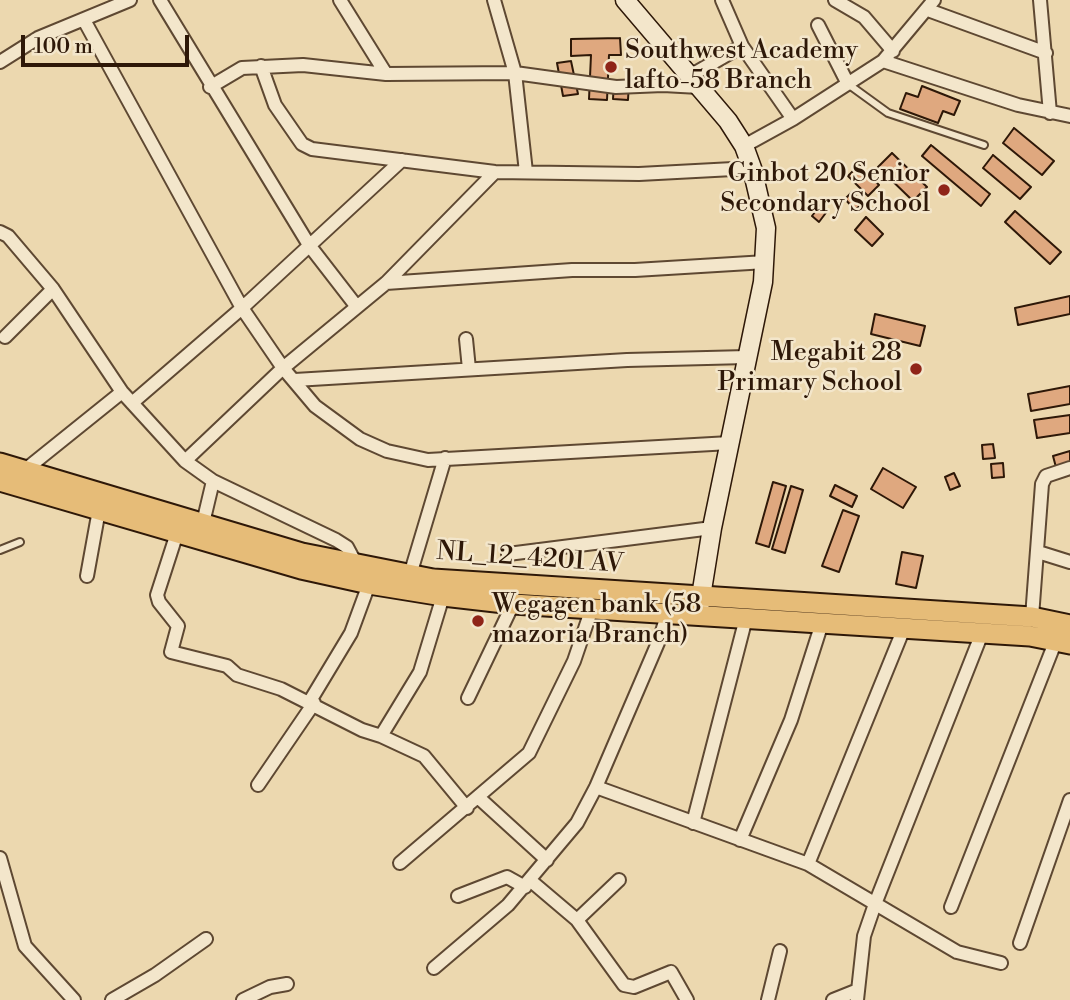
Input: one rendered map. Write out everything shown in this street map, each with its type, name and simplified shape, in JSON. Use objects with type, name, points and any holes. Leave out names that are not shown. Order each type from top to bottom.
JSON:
[{"type":"main road","name":"NL_12_4201 AV","points":[[0,463],[302,553],[410,575],[699,606],[1032,617],[1070,625]]},
{"type":"main road","name":"NL_12_4201 AV","points":[[0,481],[177,533],[369,584],[443,596],[513,604],[667,612],[699,606],[746,618],[982,633],[1063,642]]},
{"type":"street","points":[[0,62],[38,38],[130,0]]},
{"type":"street","points":[[160,0],[210,87],[309,245],[357,307]]},
{"type":"street","points":[[340,0],[386,74]]},
{"type":"street","points":[[494,0],[515,73],[526,172]]},
{"type":"street","points":[[625,0],[728,121],[744,146],[766,228],[766,262],[712,528],[699,606]]},
{"type":"street","points":[[722,0],[742,46],[793,119]]},
{"type":"street","points":[[835,0],[864,17],[893,51]]},
{"type":"street","points":[[1040,0],[1050,113]]},
{"type":"street","points":[[744,146],[793,119],[883,61],[931,5],[1046,53]]},
{"type":"street","points":[[84,20],[242,308],[283,368],[316,406],[360,439],[410,457],[445,458],[730,443]]},
{"type":"street","points":[[818,25],[848,84]]},
{"type":"street","points":[[210,87],[243,68],[303,65],[386,74],[515,73],[592,86],[694,81],[742,46]]},
{"type":"street","points":[[883,61],[949,85],[1070,116]]},
{"type":"street","points":[[261,66],[275,105],[306,147],[495,172],[639,174],[752,168]]},
{"type":"street","points":[[132,403],[242,308],[402,160]]},
{"type":"street","points":[[185,461],[283,368],[386,283],[495,172]]},
{"type":"street","points":[[0,232],[8,236],[54,289],[122,392],[185,461],[214,481],[336,540],[347,547],[356,564]]},
{"type":"street","points":[[386,283],[572,270],[635,270],[766,262]]},
{"type":"street","points":[[5,337],[54,289]]},
{"type":"street","points":[[466,339],[469,369]]},
{"type":"street","points":[[295,380],[469,369],[747,357]]},
{"type":"street","points":[[25,470],[122,392]]},
{"type":"street","points":[[410,575],[445,458]]},
{"type":"street","points":[[1032,617],[1042,484],[1046,476],[1070,468]]},
{"type":"street","points":[[202,523],[214,481]]},
{"type":"street","points":[[87,576],[99,510]]},
{"type":"street","points":[[508,554],[712,528]]},
{"type":"street","points":[[177,533],[158,594],[159,602],[178,626],[171,652],[227,666],[237,675],[312,702],[348,724],[382,736],[424,756],[467,808]]},
{"type":"street","points":[[1038,552],[1070,562]]},
{"type":"street","points":[[258,785],[312,702],[351,633],[369,584]]},
{"type":"street","points":[[382,736],[420,672],[443,596]]},
{"type":"street","points":[[468,698],[513,604]]},
{"type":"street","points":[[400,863],[520,763],[537,740],[574,661],[592,608]]},
{"type":"street","points":[[433,968],[528,884],[577,823],[596,786],[660,638],[667,612]]},
{"type":"street","points":[[693,823],[746,618]]},
{"type":"street","points":[[740,839],[791,720],[822,623]]},
{"type":"street","points":[[808,863],[904,628]]},
{"type":"street","points":[[833,1000],[858,995],[864,936],[982,633]]},
{"type":"street","points":[[951,907],[1063,642]]},
{"type":"street","points":[[596,786],[808,863],[957,952],[1002,963]]},
{"type":"street","points":[[479,798],[547,860]]},
{"type":"street","points":[[1020,943],[1070,800]]},
{"type":"street","points":[[0,858],[25,946],[74,1000]]},
{"type":"street","points":[[458,896],[507,877],[528,884],[577,920],[624,985],[634,987],[671,972],[687,1000]]},
{"type":"street","points":[[577,920],[619,880]]},
{"type":"street","points":[[112,1000],[155,975],[206,939]]},
{"type":"street","points":[[768,1000],[780,951]]},
{"type":"street","points":[[243,1000],[270,987],[287,984]]},
{"type":"lane","points":[[848,84],[888,113],[984,145]]},
{"type":"lane","points":[[0,550],[20,542]]},
{"type":"building","points":[[620,38],[621,55],[609,55],[607,100],[589,99],[591,55],[571,56],[571,39]]},
{"type":"building","points":[[571,61],[578,94],[563,96],[557,63]]},
{"type":"building","points":[[614,81],[629,82],[628,100],[613,99]]},
{"type":"building","points":[[922,86],[960,101],[954,115],[943,111],[938,123],[900,109],[906,93],[918,97]]},
{"type":"building","points":[[1014,128],[1054,161],[1042,175],[1003,143]]},
{"type":"building","points":[[931,145],[990,194],[981,206],[922,156]]},
{"type":"building","points":[[892,153],[927,187],[913,201],[878,167]]},
{"type":"building","points":[[993,155],[1031,187],[1020,199],[983,168]]},
{"type":"building","points":[[859,165],[879,185],[868,196],[848,176]]},
{"type":"building","points":[[852,192],[863,203],[855,210],[845,199]]},
{"type":"building","points":[[821,204],[828,210],[819,222],[812,216]]},
{"type":"building","points":[[1015,211],[1061,252],[1050,264],[1005,222]]},
{"type":"building","points":[[866,217],[883,234],[872,246],[855,230]]},
{"type":"building","points":[[1070,296],[1070,314],[1018,325],[1015,308]]},
{"type":"building","points":[[875,314],[925,326],[920,346],[871,334]]},
{"type":"building","points":[[1070,386],[1070,404],[1031,411],[1028,394]]},
{"type":"building","points":[[1070,415],[1070,433],[1037,438],[1034,420]]},
{"type":"building","points":[[993,444],[995,458],[983,459],[982,445]]},
{"type":"building","points":[[1070,451],[1070,467],[1057,471],[1053,456]]},
{"type":"building","points":[[1003,463],[1004,477],[992,478],[991,464]]},
{"type":"building","points":[[883,468],[916,487],[903,508],[871,489]]},
{"type":"building","points":[[954,473],[960,486],[950,490],[945,477]]},
{"type":"building","points":[[773,482],[786,486],[769,547],[756,543]]},
{"type":"building","points":[[835,485],[857,496],[852,507],[830,496]]},
{"type":"building","points":[[791,486],[803,490],[785,553],[772,549]]},
{"type":"building","points":[[843,510],[859,516],[839,572],[822,566]]},
{"type":"building","points":[[902,552],[923,556],[916,588],[896,584]]},
{"type":"place","name":"Southwest Academy lafto-58 Branch","points":[[611,67]]},
{"type":"place","name":"Ginbot 20 Senior Secondary School","points":[[944,190]]},
{"type":"place","name":"Megabit 28 Primary School","points":[[916,369]]},
{"type":"place","name":"Wegagen bank (58 mazoria Branch)","points":[[478,621]]}]
